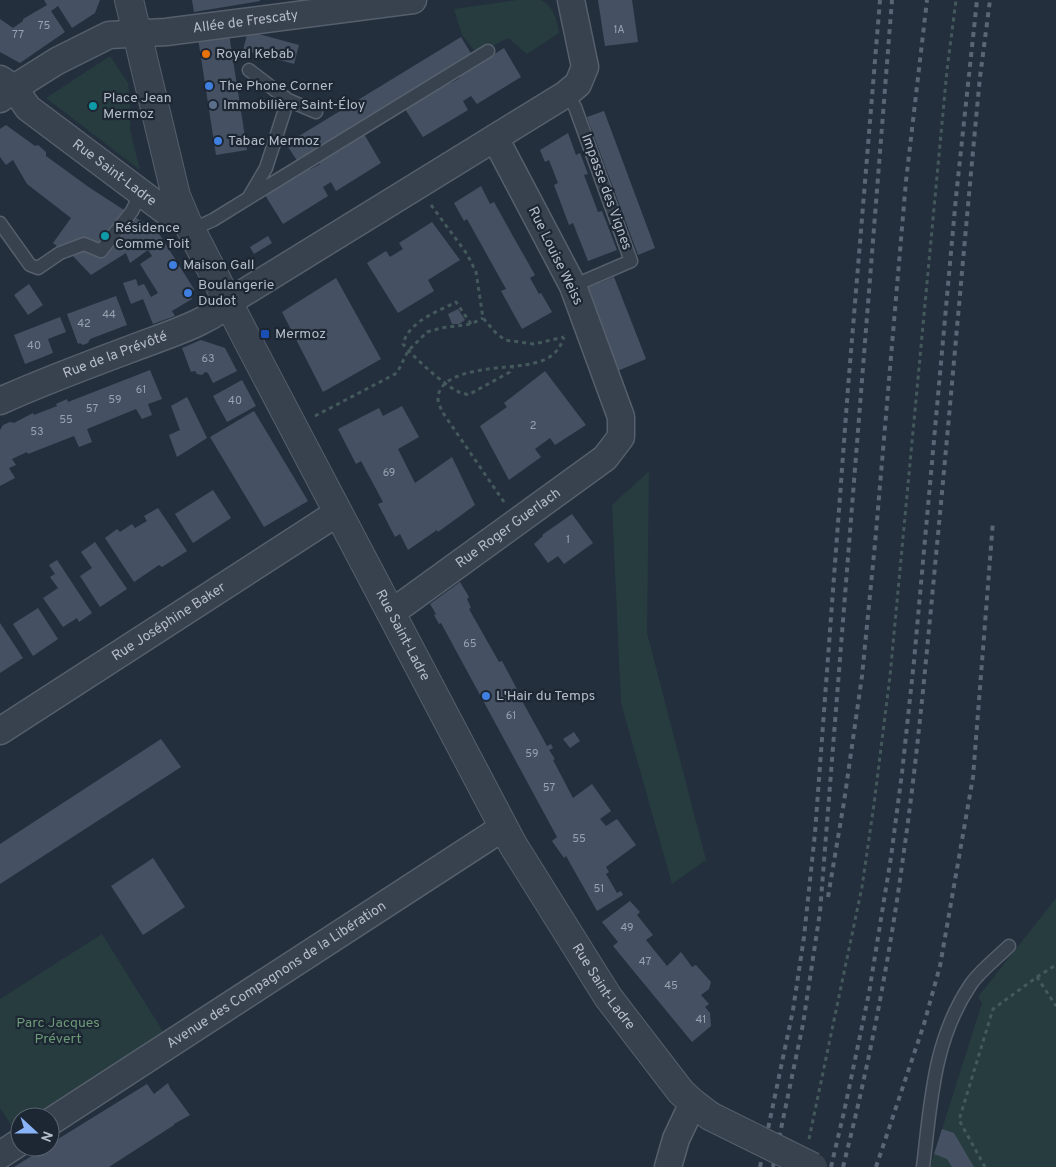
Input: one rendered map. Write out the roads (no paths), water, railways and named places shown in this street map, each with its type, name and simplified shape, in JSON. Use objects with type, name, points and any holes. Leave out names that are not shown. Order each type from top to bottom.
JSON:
[{"type":"street","points":[[129,0],[176,196],[189,226]]},
{"type":"street","name":"Allée de Frescaty","points":[[137,33],[166,32],[413,0]]},
{"type":"street","points":[[229,305],[240,295],[572,89],[585,67],[571,0]]},
{"type":"street","name":"Rue Saint-Ladre","points":[[137,33],[109,35],[5,88],[28,108],[168,214],[189,226],[504,827],[556,916],[608,997],[681,1092],[702,1109],[811,1155]]},
{"type":"street","name":"Rue Louise Weiss","points":[[495,138],[573,286],[621,417],[621,437]]},
{"type":"street","name":"Rue de la Prévôté","points":[[0,401],[44,381],[201,322],[229,305]]},
{"type":"street","name":"Rue Roger Guerlach","points":[[390,612],[605,458],[621,437]]},
{"type":"street","name":"Rue Joséphine Baker","points":[[0,731],[338,513]]},
{"type":"street","name":"Avenue des Compagnons de la Libération","points":[[60,1116],[504,827]]},
{"type":"street","points":[[668,1167],[676,1139],[702,1109]]},
{"type":"lane","points":[[189,226],[212,220],[488,51]]},
{"type":"lane","points":[[249,70],[288,100],[316,112]]},
{"type":"lane","name":"Impasse des Vignes","points":[[572,89],[575,107],[631,261],[573,286]]},
{"type":"lane","points":[[248,198],[266,168],[288,100]]},
{"type":"lane","points":[[0,223],[30,265],[38,268],[60,253],[84,244],[100,251],[132,210],[141,193]]},
{"type":"lane","points":[[923,1167],[935,1070],[947,1029],[972,982],[1009,946]]},
{"type":"railway","points":[[760,1167],[793,1010],[804,937],[815,833],[848,388],[880,0]]},
{"type":"railway","points":[[773,1167],[803,1024],[820,912],[892,0]]},
{"type":"railway","points":[[828,897],[862,676],[906,181],[927,0]]},
{"type":"railway","points":[[831,1167],[869,993],[891,857],[902,773],[956,197],[977,0]]},
{"type":"railway","points":[[843,1167],[878,1013],[897,897],[918,741],[980,77],[990,0]]},
{"type":"railway","points":[[876,1167],[924,1024],[940,966],[973,777],[993,521]]},
{"type":"place","name":"Royal Kebab","points":[[206,54]]},
{"type":"place","name":"The Phone Corner","points":[[209,86]]},
{"type":"place","name":"Immobilière Saint-Éloy","points":[[213,105]]},
{"type":"place","name":"Place Jean Mermoz","points":[[93,106]]},
{"type":"place","name":"Tabac Mermoz","points":[[218,141]]},
{"type":"place","name":"Résidence Comme Toit","points":[[105,236]]},
{"type":"place","name":"Maison Gall","points":[[173,265]]},
{"type":"place","name":"Boulangerie Dudot","points":[[188,293]]},
{"type":"place","name":"Mermoz","points":[[265,334]]},
{"type":"place","name":"L'Hair du Temps","points":[[486,696]]},
{"type":"park label","name":"Parc Jacques Prévert","points":[[58,1032]]}]
